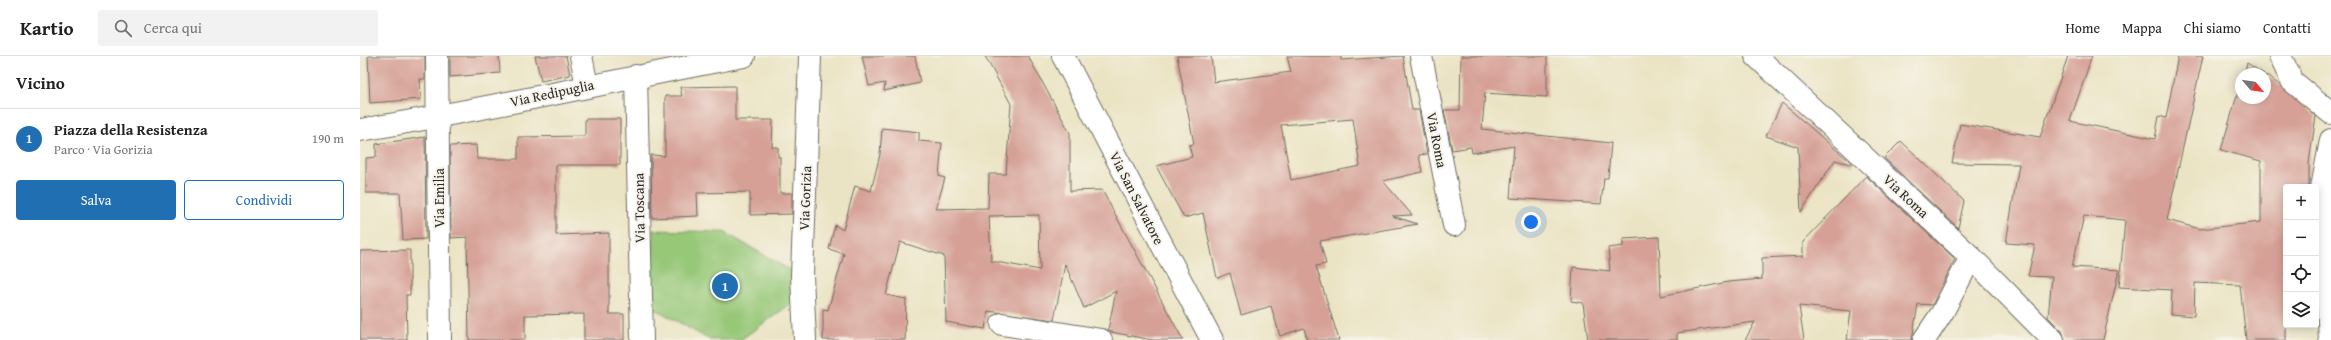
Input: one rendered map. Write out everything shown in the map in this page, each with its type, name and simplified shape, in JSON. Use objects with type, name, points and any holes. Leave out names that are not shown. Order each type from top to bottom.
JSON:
[{"type":"street","name":"Via Emilia","points":[[437,56],[439,117],[440,340]]},
{"type":"street","points":[[580,56],[587,86]]},
{"type":"street","name":"Via Redipuglia","points":[[360,130],[439,117],[636,76],[744,56]]},
{"type":"street","name":"Via Gorizia","points":[[805,340],[802,276],[810,56]]},
{"type":"street","name":"Via San Salvatore","points":[[1063,56],[1212,340]]},
{"type":"street","name":"Via Roma","points":[[1421,56],[1454,225]]},
{"type":"street","name":"Via Roma","points":[[1756,56],[1971,257],[2053,340]]},
{"type":"street","points":[[2280,56],[2292,81],[2331,113]]},
{"type":"street","name":"Via Toscana","points":[[636,76],[642,340]]},
{"type":"street","points":[[2330,340],[2322,188],[2331,140]]},
{"type":"street","points":[[1924,340],[1942,313],[1971,257]]},
{"type":"street","points":[[1002,324],[1101,340]]},
{"type":"green space","points":[[653,230],[724,232],[797,274],[798,299],[740,340],[710,340],[652,307]]},
{"type":"building","points":[[368,56],[425,56],[425,79],[420,79],[421,99],[370,103]]},
{"type":"building","points":[[450,56],[499,56],[500,73],[450,77]]},
{"type":"building","points":[[535,56],[566,56],[570,75],[541,81]]},
{"type":"building","points":[[862,56],[915,56],[920,83],[884,91],[885,83],[869,86]]},
{"type":"building","points":[[985,56],[1028,56],[1070,133],[1070,191],[1102,190],[1183,340],[1152,340],[1111,332],[1108,330],[1116,291],[1084,308],[1065,264],[1054,320],[988,311],[985,329],[946,322],[944,256],[900,242],[886,295],[906,299],[905,340],[823,340],[823,309],[828,310],[844,254],[829,249],[835,225],[843,230],[855,186],[871,191],[880,154],[882,128],[919,132],[919,141],[942,143],[939,176],[945,178],[936,209],[988,208],[989,174],[1006,174],[1011,104]],"holes":[[[1039,215],[1040,270],[991,261],[989,216]]]},
{"type":"building","points":[[1177,56],[1211,56],[1214,82],[1291,72],[1287,56],[1341,56],[1341,60],[1403,56],[1412,110],[1419,110],[1427,154],[1419,155],[1422,172],[1383,181],[1412,215],[1392,216],[1418,224],[1320,241],[1326,264],[1316,266],[1339,340],[1307,340],[1304,328],[1280,336],[1271,306],[1241,315],[1230,273],[1217,278],[1203,213],[1184,218],[1156,166],[1192,157],[1189,145],[1194,144]],"holes":[[[1353,119],[1360,166],[1291,180],[1281,125]]]},
{"type":"building","points":[[1461,56],[1547,56],[1547,97],[1485,93],[1482,129],[1611,143],[1608,178],[1604,178],[1601,204],[1510,198],[1514,146],[1472,153],[1471,147],[1452,150],[1444,110],[1460,110]]},
{"type":"building","points":[[2068,56],[2092,56],[2070,121],[2155,139],[2159,116],[2166,118],[2178,56],[2203,56],[2167,220],[2200,229],[2261,222],[2261,161],[2221,150],[2235,102],[2235,104],[2271,104],[2271,79],[2280,85],[2316,116],[2309,163],[2309,184],[2283,184],[2283,328],[2286,328],[2286,340],[2246,340],[2240,285],[2195,283],[2194,316],[2171,314],[2172,290],[2119,287],[2125,220],[2084,216],[2072,267],[2119,270],[2103,340],[2065,340],[2062,331],[2048,317],[2052,277],[2028,276],[2035,245],[2006,243],[2019,164],[1952,163],[1960,124],[2040,137]]},
{"type":"building","points":[[2247,63],[2255,68],[2246,68]]},
{"type":"building","points":[[735,86],[735,120],[773,120],[772,147],[778,147],[778,157],[780,157],[780,193],[792,193],[792,214],[750,215],[750,192],[697,193],[698,216],[652,218],[651,155],[665,156],[665,96],[682,96],[680,87]]},
{"type":"building","points":[[1782,103],[1854,165],[1835,160],[1801,212],[1798,147],[1766,136]]},
{"type":"building","points":[[585,119],[620,119],[620,165],[556,165],[556,235],[609,233],[609,314],[624,314],[624,340],[584,340],[584,314],[525,315],[525,340],[469,340],[467,237],[451,238],[450,146],[476,145],[477,159],[518,159],[518,137],[585,136]]},
{"type":"building","points":[[425,137],[426,239],[403,240],[400,193],[366,193],[366,158],[376,157],[376,144]]},
{"type":"building","points":[[1901,141],[1964,201],[1958,228],[1884,158]]},
{"type":"building","points":[[1866,176],[1955,259],[1932,305],[1918,304],[1912,340],[1847,340],[1851,311],[1799,306],[1804,340],[1745,340],[1755,322],[1677,333],[1677,340],[1588,340],[1583,303],[1571,301],[1573,267],[1610,271],[1608,248],[1623,246],[1623,239],[1659,237],[1661,296],[1728,282],[1762,279],[1762,258],[1803,256],[1803,242]]},
{"type":"building","points":[[410,250],[410,295],[406,295],[407,340],[360,340],[360,251]]},
{"type":"place","name":"Piazza della Resistenza","points":[[725,286]]}]
